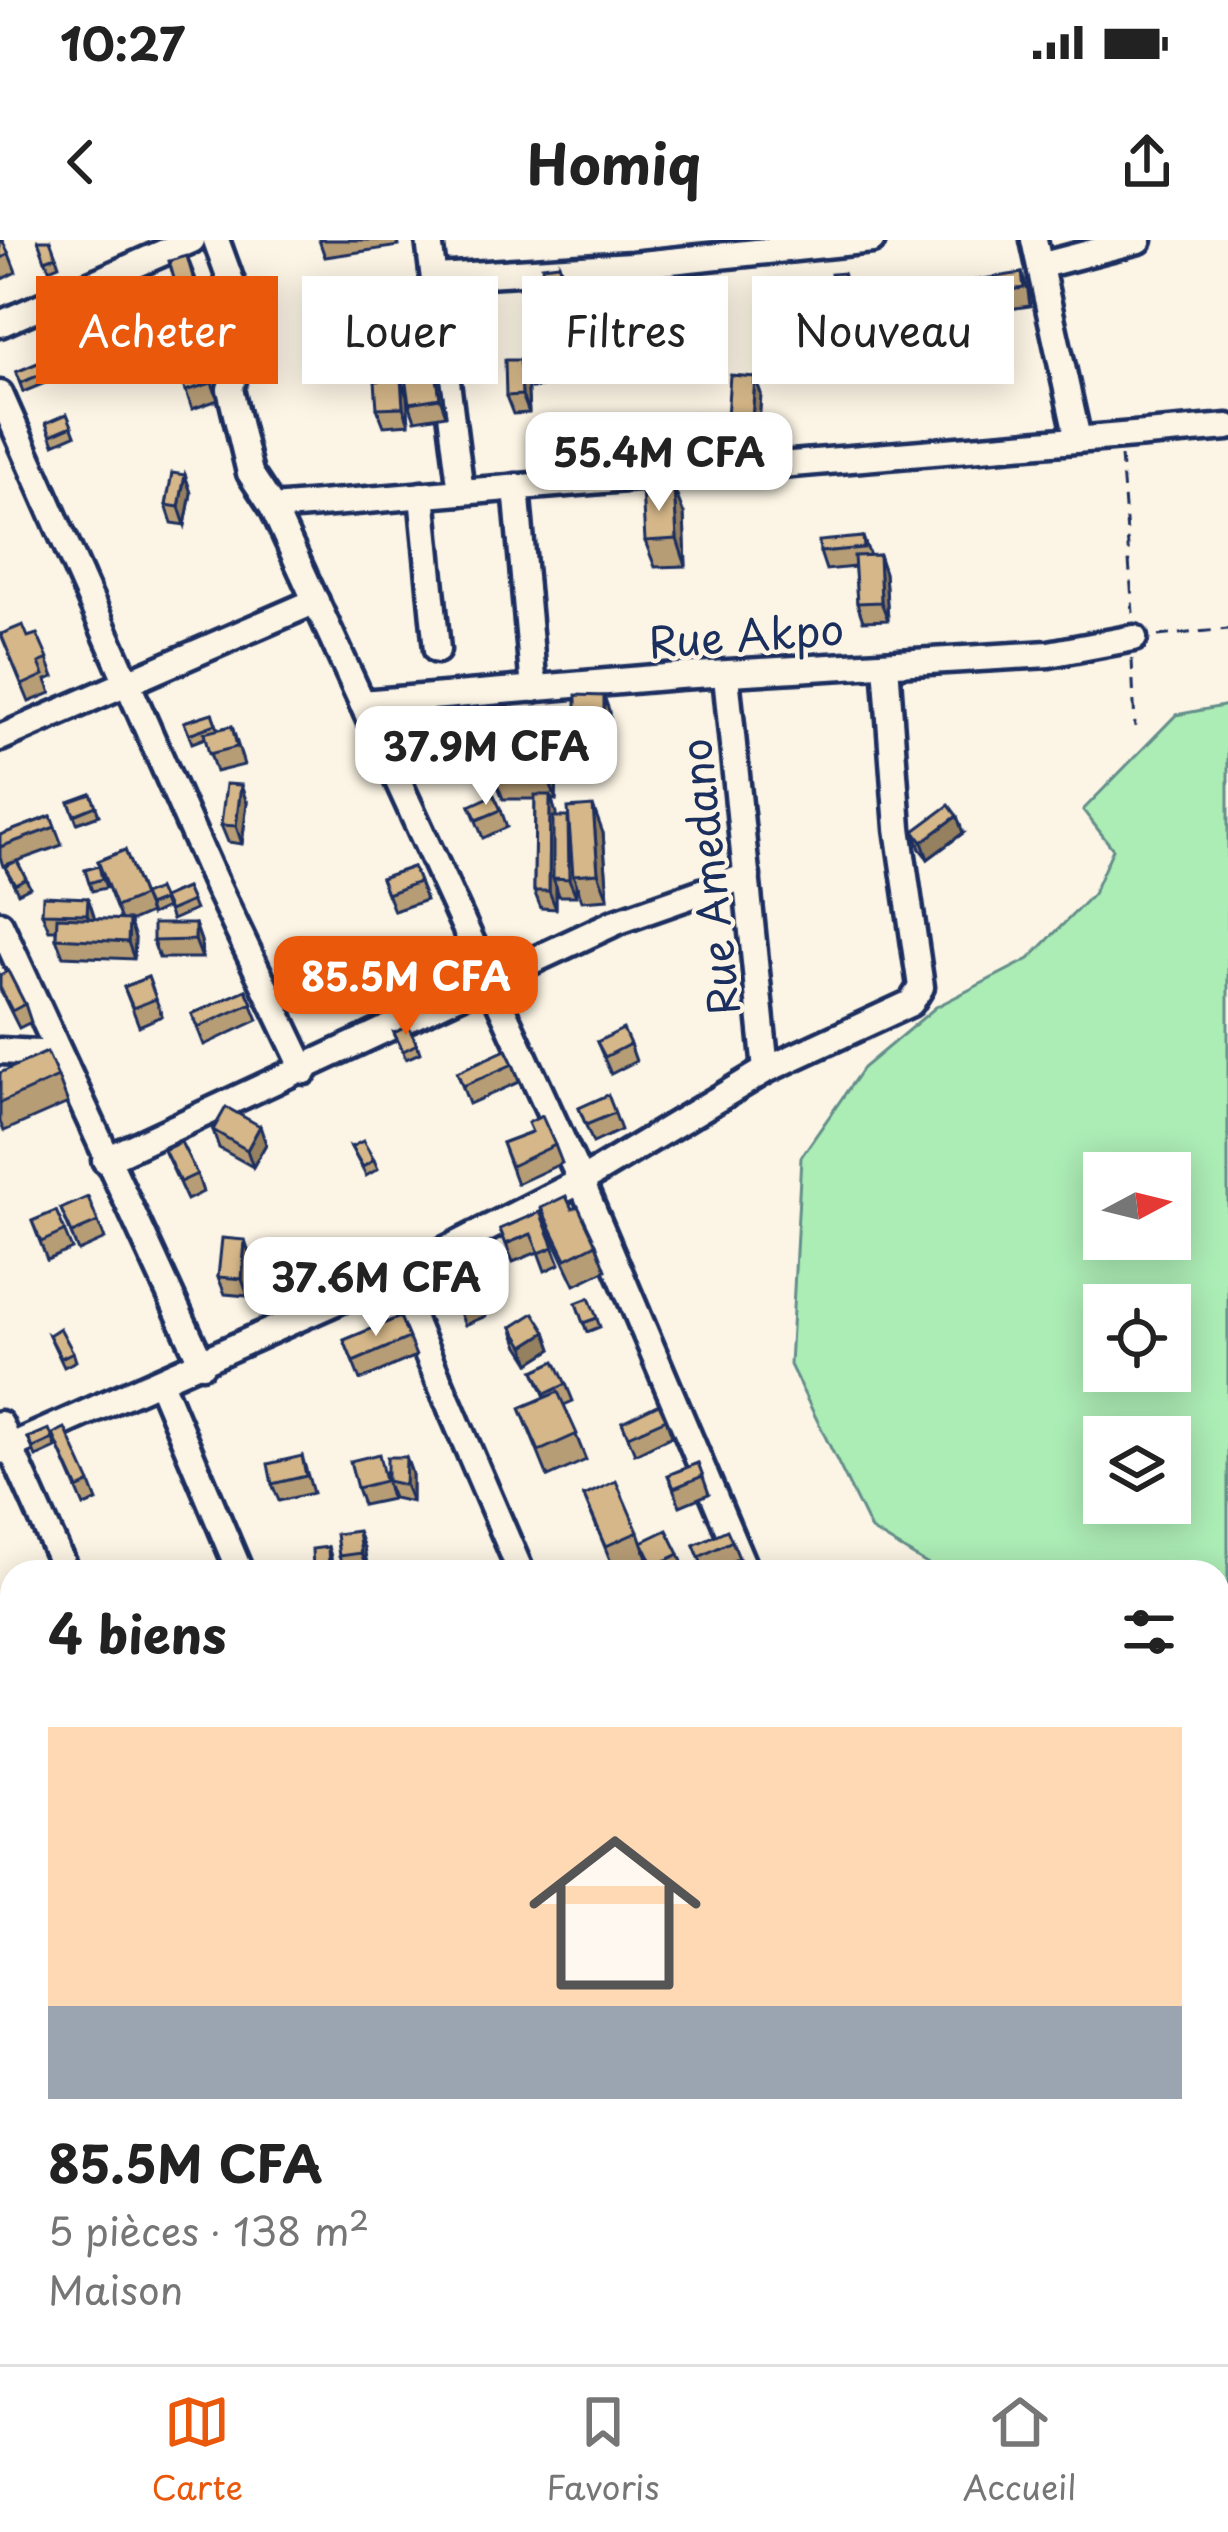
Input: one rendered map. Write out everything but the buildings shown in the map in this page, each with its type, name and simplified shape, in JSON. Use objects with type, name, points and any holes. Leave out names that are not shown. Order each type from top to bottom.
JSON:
[{"type":"street","points":[[0,324],[192,240]]},
{"type":"street","points":[[215,240],[249,331],[230,389],[250,473],[273,508],[491,980],[741,1560]]},
{"type":"street","points":[[429,240],[436,276]]},
{"type":"street","points":[[446,276],[712,248],[872,240]]},
{"type":"street","points":[[1034,240],[1078,439]]},
{"type":"street","points":[[1042,265],[1139,240]]},
{"type":"street","points":[[448,384],[461,492]]},
{"type":"street","points":[[0,394],[126,685],[305,1071]]},
{"type":"street","points":[[273,508],[1228,427]]},
{"type":"street","points":[[516,487],[534,689]]},
{"type":"street","points":[[422,495],[437,650]]},
{"type":"street","points":[[0,738],[316,602]]},
{"type":"street","name":"Rue Akpo","points":[[362,703],[1049,654],[1134,638]]},
{"type":"street","points":[[60,1560],[3,1440],[160,1382],[394,1276],[581,1180],[766,1070],[911,1003],[921,987],[898,828],[886,664]]},
{"type":"street","name":"Rue Amedano","points":[[726,676],[766,1070]]},
{"type":"street","points":[[105,1160],[305,1071],[616,922],[748,876]]},
{"type":"street","points":[[0,924],[202,1364]]},
{"type":"street","points":[[0,1051],[59,1054]]},
{"type":"street","points":[[394,1276],[516,1560]]},
{"type":"street","points":[[160,1382],[235,1560]]},
{"type":"path","points":[[1119,436],[1130,552]]},
{"type":"path","points":[[1134,638],[1228,629]]},
{"type":"green space","points":[[1228,705],[1228,1560],[920,1560],[871,1530],[790,1365],[801,1157],[863,1068],[936,1007],[1029,959],[1093,894],[1113,849],[1083,810],[1176,715]]}]
